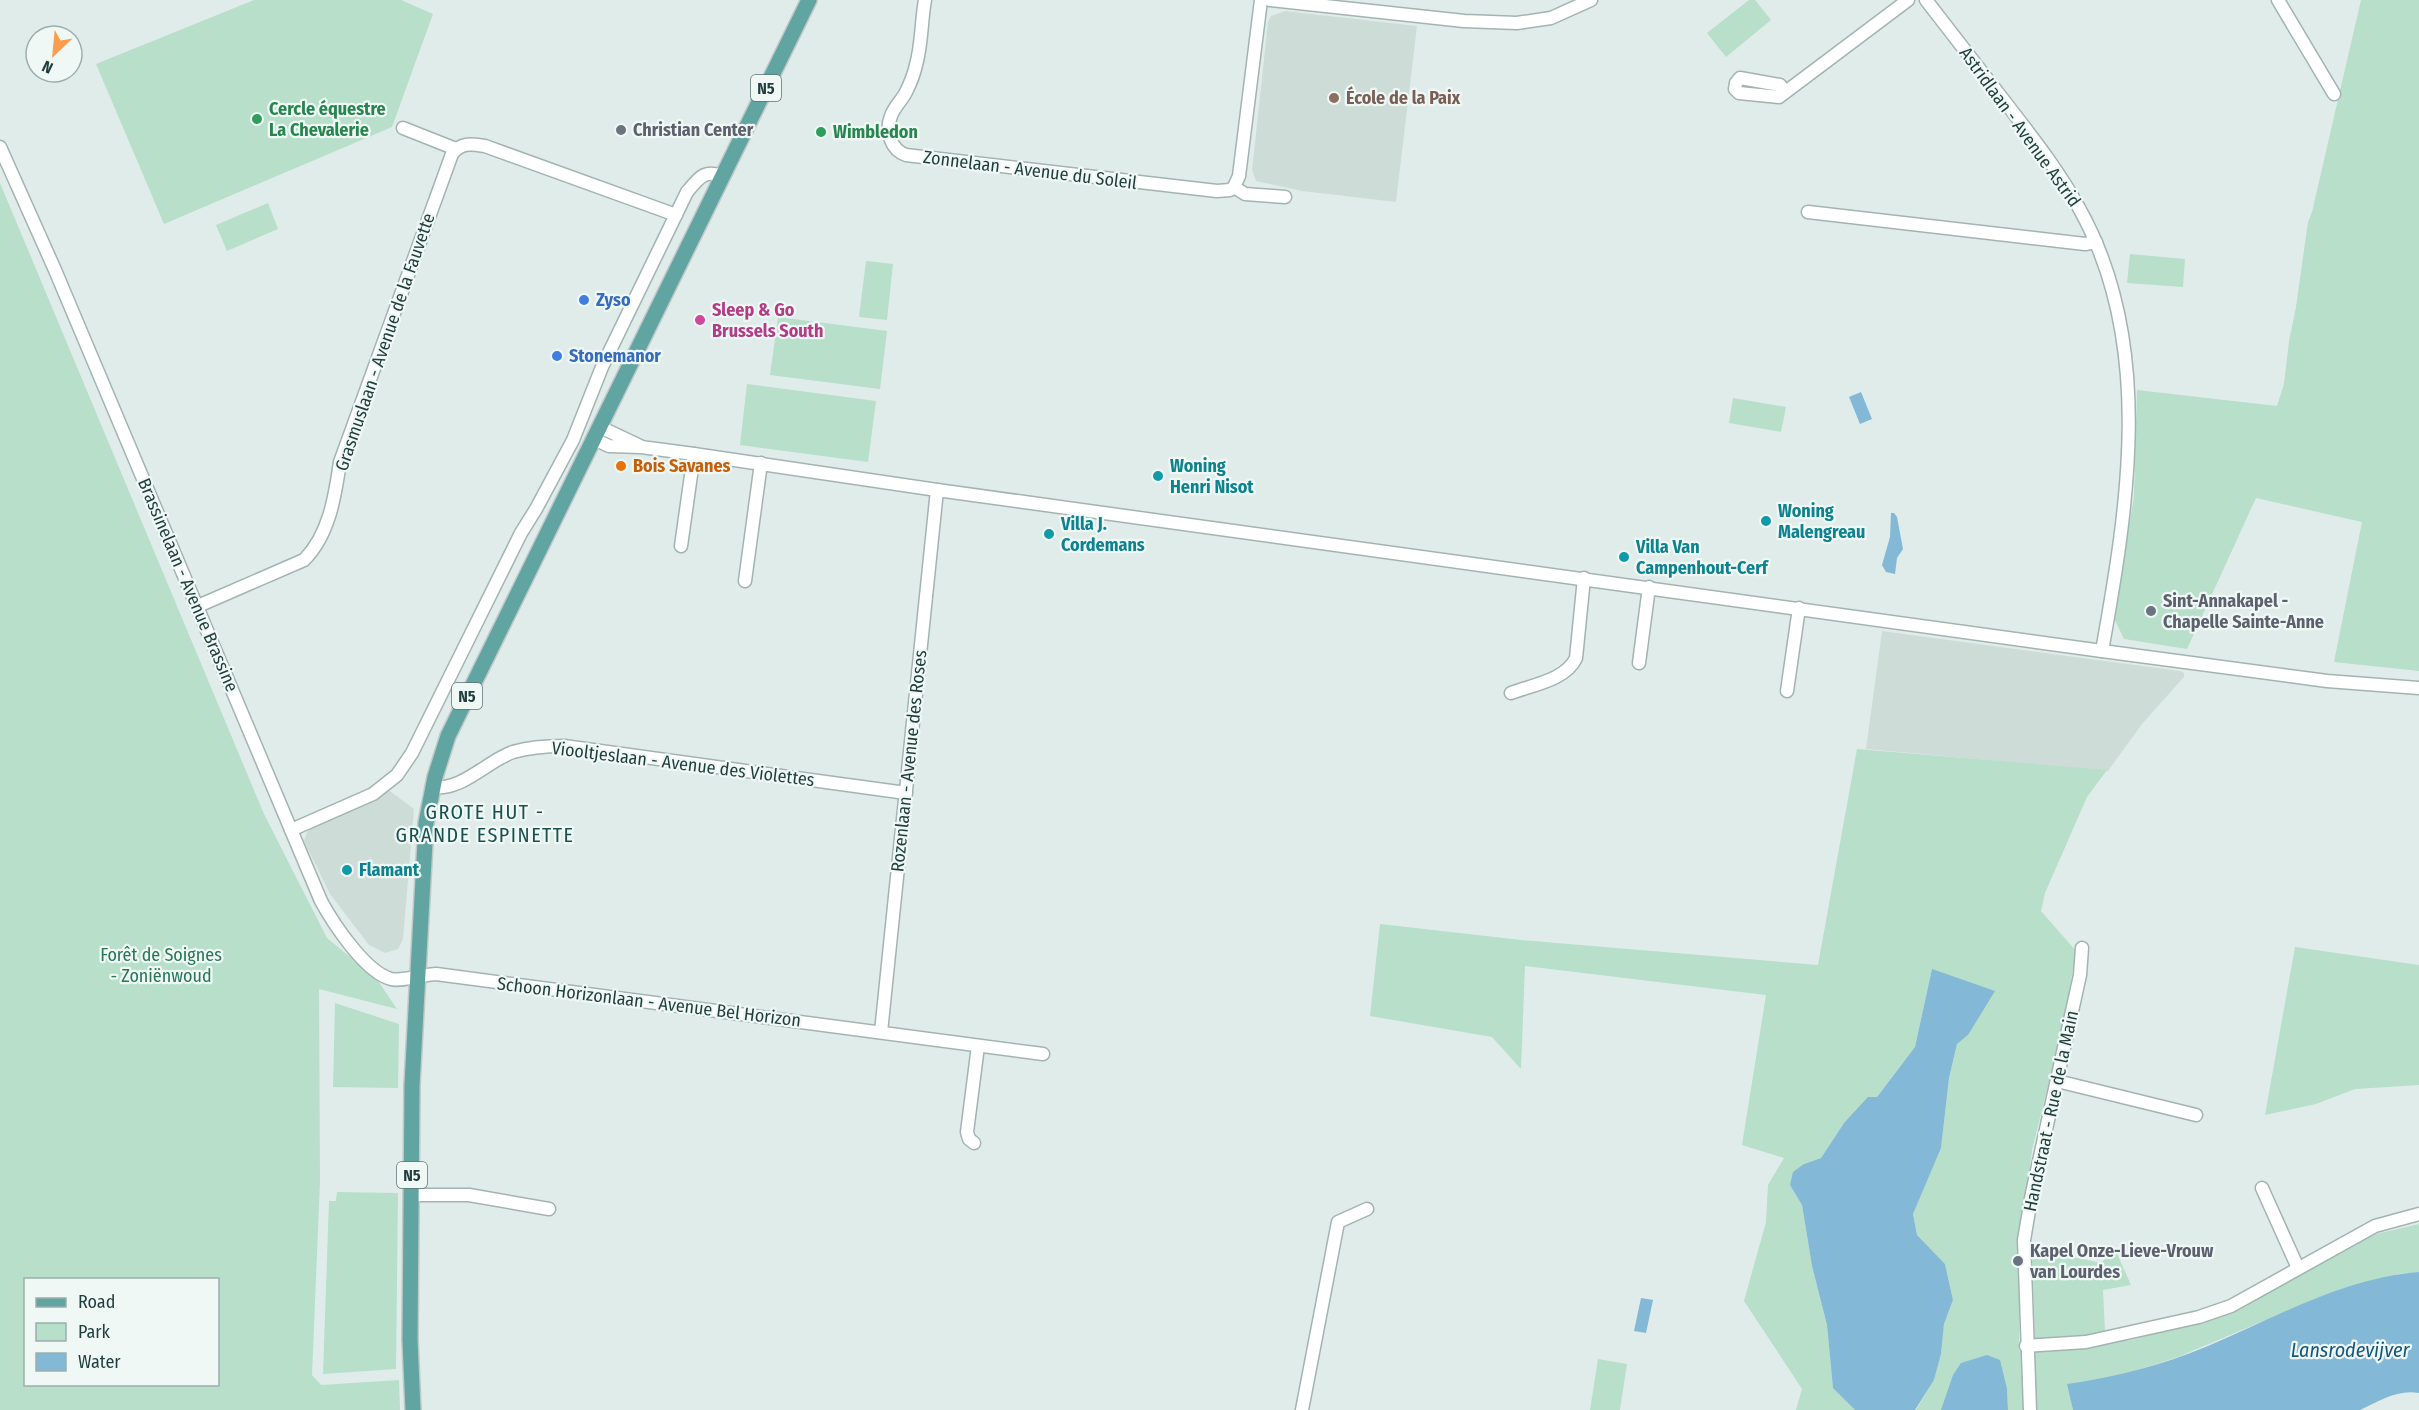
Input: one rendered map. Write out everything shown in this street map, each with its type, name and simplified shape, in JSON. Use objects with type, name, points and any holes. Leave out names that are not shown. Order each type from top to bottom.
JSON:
[{"type":"main road","name":"N5","points":[[414,1410],[410,1340],[412,1084],[426,823],[433,787],[448,736],[809,0]]},
{"type":"street","name":"Zonnelaan - Avenue du Soleil","points":[[925,0],[920,50],[915,70],[907,91],[890,117],[889,128],[892,144],[898,152],[906,155],[1217,191],[1230,190],[1234,187],[1245,194],[1285,197]]},
{"type":"street","points":[[1234,187],[1239,176],[1261,0]]},
{"type":"street","points":[[1270,0],[1464,21],[1517,23],[1551,18],[1591,0]]},
{"type":"street","points":[[1785,91],[1798,84],[1908,0]]},
{"type":"street","name":"Astridlaan - Avenue Astrid","points":[[1926,0],[2043,152],[2079,208],[2096,242],[2121,319],[2127,372],[2126,500],[2102,651]]},
{"type":"street","points":[[2278,0],[2334,94]]},
{"type":"street","points":[[403,128],[456,148],[468,144],[485,146],[676,215]]},
{"type":"street","name":"Brassinelaan - Avenue Brassine","points":[[0,147],[198,606],[321,901],[349,945],[380,974],[391,980],[417,976]]},
{"type":"street","name":"Grasmuslaan - Avenue de la Fauvette","points":[[198,606],[304,560],[316,547],[335,500],[340,462],[456,148]]},
{"type":"street","points":[[291,830],[373,794],[397,775],[412,753],[521,533],[573,440],[602,367],[687,192],[697,180],[706,174],[713,172],[723,176]]},
{"type":"street","points":[[1808,212],[2085,244],[2096,242]]},
{"type":"street","points":[[597,433],[641,447],[936,490],[2102,651],[2327,681],[2419,688]]},
{"type":"street","points":[[681,546],[694,454]]},
{"type":"street","points":[[745,581],[761,463]]},
{"type":"street","name":"Rozenlaan - Avenue des Roses","points":[[881,1032],[936,490]]},
{"type":"street","points":[[1511,693],[1560,675],[1571,668],[1575,658],[1584,578]]},
{"type":"street","points":[[1639,663],[1649,587]]},
{"type":"street","points":[[1787,691],[1798,608]]},
{"type":"street","name":"Viooltjeslaan - Avenue des Violettes","points":[[433,787],[449,787],[512,753],[529,748],[564,746],[906,793]]},
{"type":"street","name":"Handstraat - Rue de la Main","points":[[2030,1410],[2026,1346],[2025,1240],[2032,1193],[2080,975],[2082,948]]},
{"type":"street","name":"Schoon Horizonlaan - Avenue Bel Horizon","points":[[417,976],[436,974],[1043,1054]]},
{"type":"street","points":[[974,1143],[969,1139],[967,1132],[978,1046]]},
{"type":"street","points":[[2057,1081],[2196,1115]]},
{"type":"street","points":[[2262,1188],[2298,1268]]},
{"type":"street","points":[[411,1195],[469,1195],[549,1209]]},
{"type":"street","points":[[1302,1410],[1338,1222],[1367,1209]]},
{"type":"street","points":[[2026,1346],[2086,1342],[2199,1317],[2231,1306],[2375,1226],[2419,1214]]},
{"type":"shaded area","name":"École de la Paix","points":[[1285,11],[1417,26],[1396,202],[1302,191],[1256,181],[1252,170],[1268,22],[1271,16]]},
{"type":"shaded area","points":[[1882,631],[2180,671],[2184,673],[2184,677],[2142,724],[2108,771],[1866,749]]},
{"type":"shaded area","points":[[387,789],[414,809],[403,939],[398,949],[385,953],[369,945],[330,894],[304,841],[307,832],[312,827],[368,803]]},
{"type":"green space","name":"Cercle équestre La Chevalerie","points":[[254,0],[401,0],[433,14],[392,127],[164,224],[96,64]]},
{"type":"green space","points":[[1749,0],[1755,0],[1771,20],[1726,57],[1707,33]]},
{"type":"green space","points":[[2361,0],[2419,0],[2419,671],[2334,662],[2362,522],[2256,498],[2187,649],[2124,639],[2113,616],[2134,497],[2137,390],[2277,406],[2284,384],[2308,222]]},
{"type":"green space","name":"Forêt de Soignes - Zoniënwoud","points":[[0,183],[264,814],[327,938],[376,978],[397,1009],[319,989],[320,1182],[312,1375],[321,1385],[399,1380],[400,1410],[0,1410]]},
{"type":"green space","points":[[268,203],[278,229],[227,251],[216,225]]},
{"type":"green space","points":[[2130,254],[2185,259],[2183,287],[2127,283]]},
{"type":"green space","points":[[866,261],[893,264],[887,320],[859,317]]},
{"type":"green space","points":[[778,317],[887,331],[880,389],[770,375]]},
{"type":"green space","points":[[747,384],[876,401],[868,462],[740,445]]},
{"type":"green space","points":[[1733,398],[1786,407],[1781,432],[1729,423]]},
{"type":"green space","points":[[1857,749],[2107,770],[2087,797],[2045,893],[2041,911],[2076,951],[2064,1021],[2032,1150],[2020,1250],[2019,1351],[2132,1340],[2217,1316],[2376,1234],[2419,1224],[2419,1272],[2398,1274],[2313,1300],[2178,1357],[2116,1377],[2068,1384],[2073,1410],[2008,1410],[2007,1389],[1945,1402],[1941,1410],[1916,1410],[1934,1380],[1941,1354],[1944,1324],[1953,1300],[1945,1264],[1917,1235],[1913,1214],[1941,1147],[1949,1078],[1957,1044],[1968,1035],[1932,969],[1915,1047],[1876,1098],[1844,1123],[1821,1158],[1804,1164],[1790,1185],[1802,1205],[1812,1266],[1827,1325],[1833,1387],[1855,1410],[1796,1410],[1802,1389],[1744,1301],[1766,1222],[1768,1185],[1784,1158],[1742,1145],[1766,995],[1525,966],[1521,1069],[1492,1037],[1370,1016],[1380,924],[1521,940],[1818,965]]},
{"type":"green space","points":[[2295,947],[2419,965],[2419,1085],[2355,1089],[2316,1104],[2265,1115]]},
{"type":"green space","points":[[335,1003],[399,1024],[398,1088],[333,1087]]},
{"type":"green space","points":[[337,1192],[398,1193],[396,1369],[323,1374],[329,1201],[336,1201]]},
{"type":"green space","points":[[2032,1248],[2101,1263],[2115,1249],[2131,1285],[2103,1290],[2105,1333],[2035,1339]]},
{"type":"green space","points":[[1598,1359],[1627,1364],[1620,1410],[1590,1410]]},
{"type":"water","points":[[1861,392],[1872,419],[1860,424],[1849,397]]},
{"type":"water","points":[[1891,513],[1897,517],[1903,549],[1897,558],[1895,574],[1886,572],[1882,565],[1890,537]]},
{"type":"water","points":[[1932,969],[1995,991],[1968,1035],[1957,1044],[1949,1078],[1941,1148],[1913,1214],[1917,1235],[1945,1264],[1953,1300],[1944,1324],[1941,1354],[1934,1380],[1915,1410],[1855,1410],[1833,1388],[1827,1325],[1812,1266],[1802,1205],[1790,1185],[1793,1172],[1804,1164],[1821,1158],[1844,1123],[1868,1097],[1877,1097],[1915,1047]]},
{"type":"water","name":"Lansrodevijver","points":[[2419,1272],[2419,1393],[2396,1394],[2360,1410],[2073,1410],[2067,1384],[2157,1365],[2208,1346],[2337,1290],[2391,1276]]},
{"type":"water","points":[[1641,1298],[1653,1300],[1646,1333],[1634,1331]]},
{"type":"water","points":[[1987,1355],[2000,1360],[2007,1389],[2008,1410],[1941,1410],[1953,1375],[1961,1363]]},
{"type":"place","name":"École de la Paix","points":[[1334,98]]},
{"type":"place","name":"Cercle équestre La Chevalerie","points":[[257,119]]},
{"type":"place","name":"Christian Center","points":[[621,130]]},
{"type":"place","name":"Wimbledon","points":[[821,132]]},
{"type":"place","name":"Zyso","points":[[584,300]]},
{"type":"place","name":"Sleep & Go Brussels South","points":[[700,320]]},
{"type":"place","name":"Stonemanor","points":[[557,356]]},
{"type":"place","name":"Bois Savanes","points":[[621,466]]},
{"type":"place","name":"Woning Henri Nisot","points":[[1158,476]]},
{"type":"place","name":"Woning Malengreau","points":[[1766,521]]},
{"type":"place","name":"Villa J. Cordemans","points":[[1049,534]]},
{"type":"place","name":"Villa Van Campenhout-Cerf","points":[[1624,557]]},
{"type":"place","name":"Sint-Annakapel - Chapelle Sainte-Anne","points":[[2151,611]]},
{"type":"place","name":"Flamant","points":[[347,870]]},
{"type":"place","name":"Kapel Onze-Lieve-Vrouw van Lourdes","points":[[2018,1261]]},
{"type":"district","name":"GROTE HUT - GRANDE ESPINETTE","points":[[485,824]]}]
